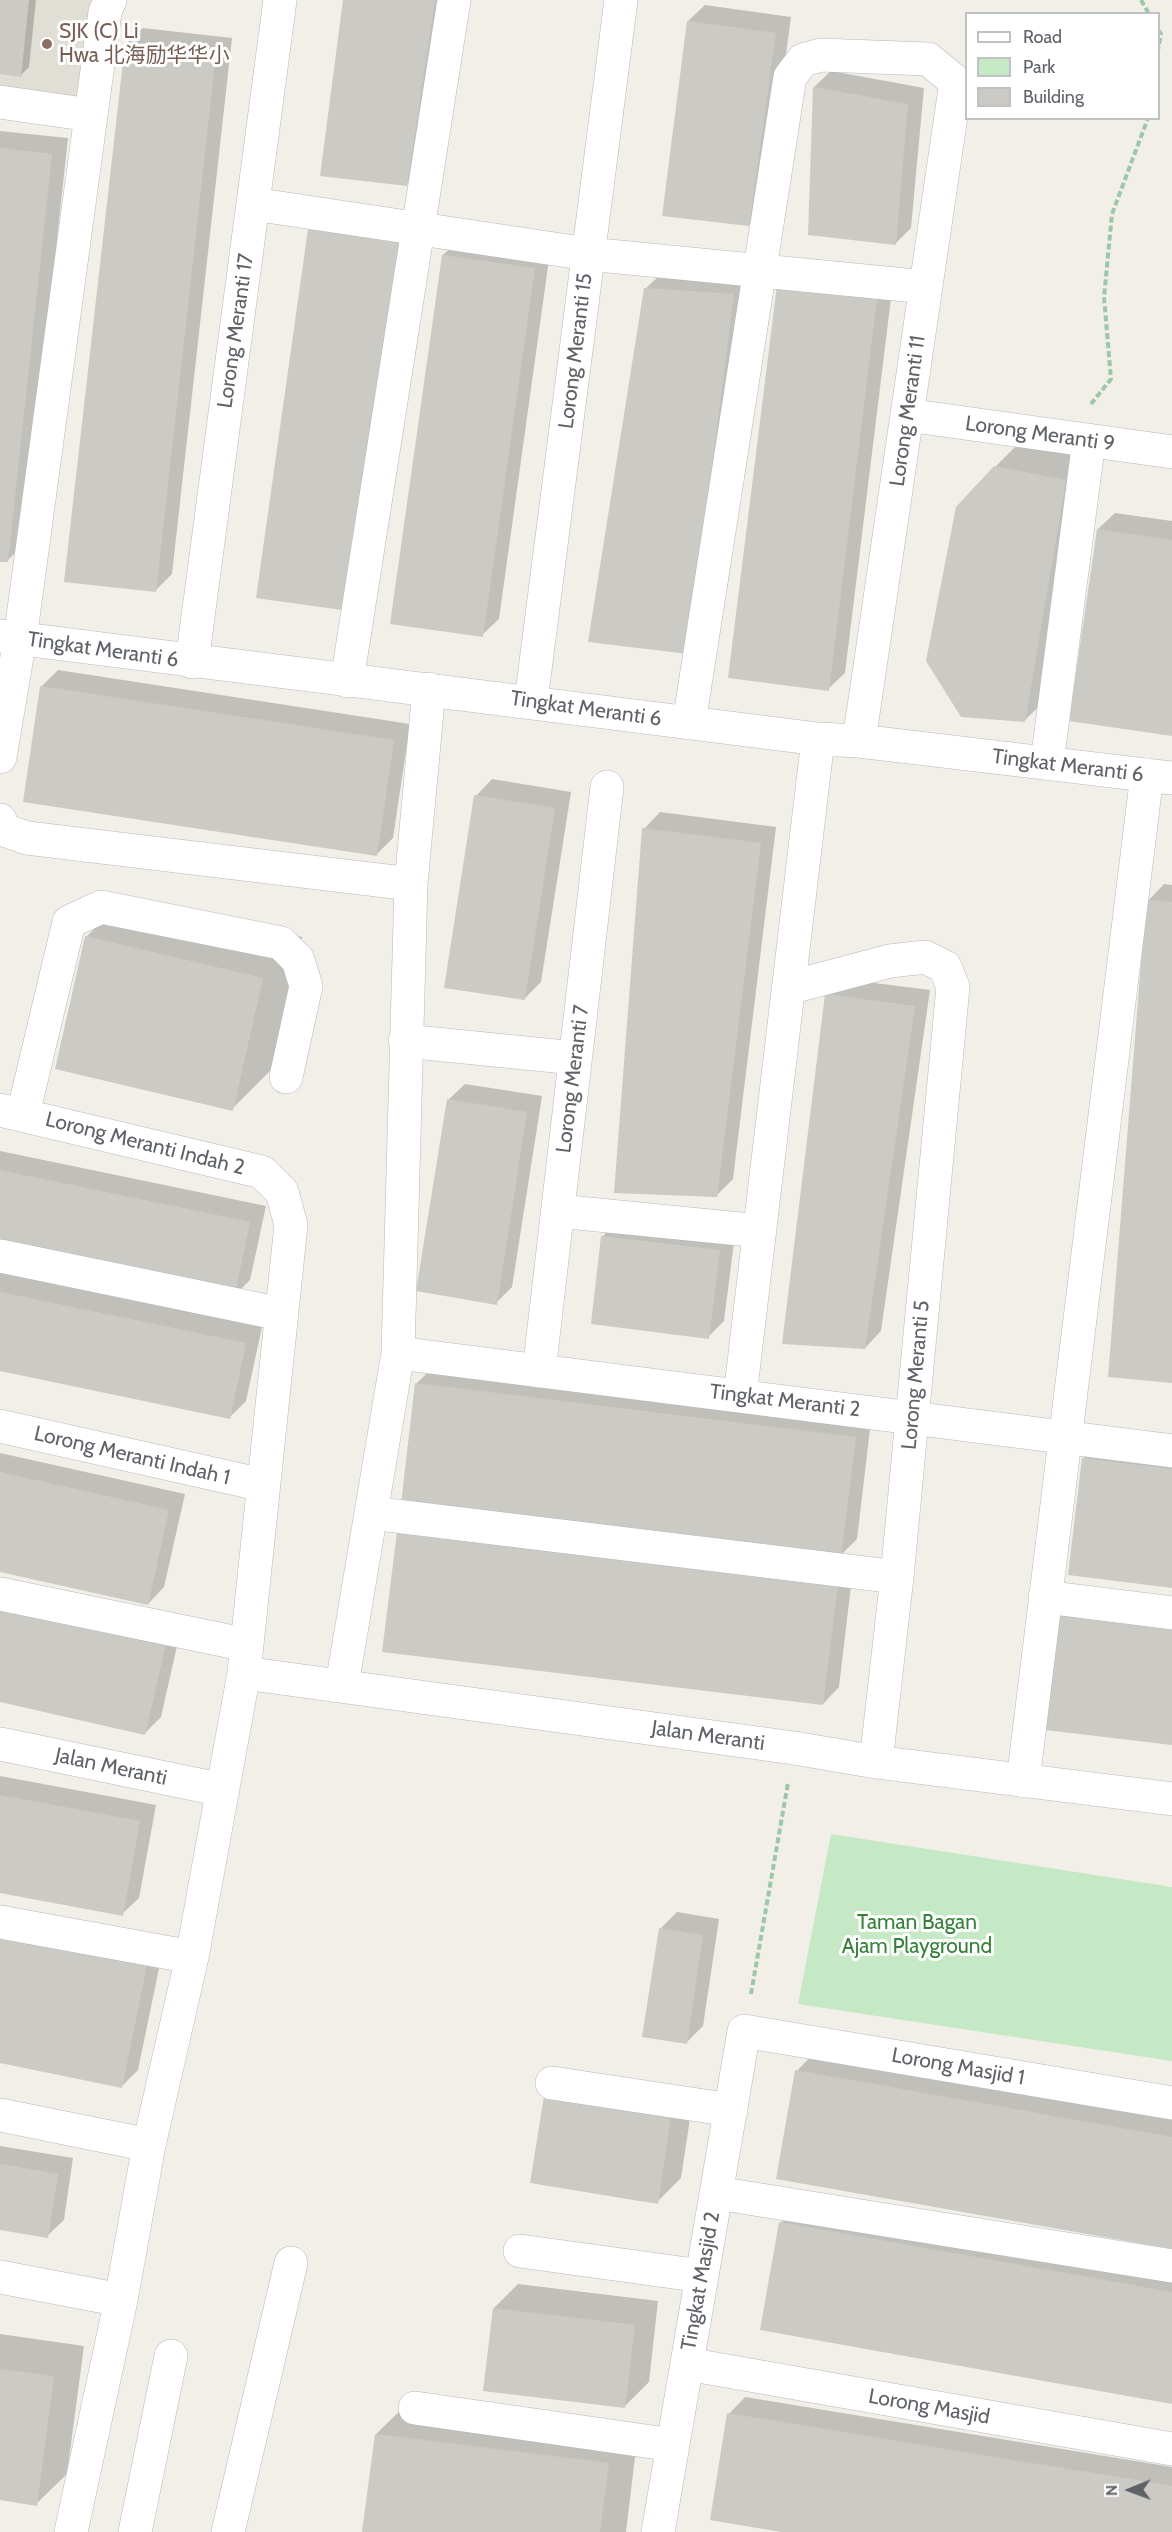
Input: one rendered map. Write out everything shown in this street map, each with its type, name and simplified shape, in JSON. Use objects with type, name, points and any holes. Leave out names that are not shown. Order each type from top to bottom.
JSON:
[{"type":"street","points":[[0,757],[10,637],[105,12],[110,0]]},
{"type":"street","name":"Lorong Meranti 17","points":[[192,662],[280,0]]},
{"type":"street","points":[[347,681],[454,0]]},
{"type":"street","name":"Lorong Meranti 15","points":[[531,701],[621,0]]},
{"type":"street","name":"Lorong Meranti 11","points":[[760,270],[790,77],[802,60],[821,55],[928,59],[956,82],[859,741]]},
{"type":"street","points":[[0,102],[91,115]]},
{"type":"street","points":[[253,204],[588,254],[926,287]]},
{"type":"street","points":[[689,723],[760,270]]},
{"type":"street","name":"Lorong Meranti 9","points":[[907,416],[1172,452]]},
{"type":"street","points":[[1047,763],[1078,438]]},
{"type":"street","name":"Tingkat Meranti 6","points":[[10,637],[192,662],[531,701],[818,740],[859,741],[1159,776]]},
{"type":"street","points":[[342,1685],[398,1353],[411,884],[429,689]]},
{"type":"street","points":[[740,1396],[818,740]]},
{"type":"street","points":[[1023,1781],[1064,1437],[1159,776]]},
{"type":"street","name":"Lorong Meranti 7","points":[[539,1371],[607,787]]},
{"type":"street","points":[[0,820],[4,830],[27,838],[411,884]]},
{"type":"street","points":[[11,1112],[69,922],[101,907],[281,944],[298,960],[306,986],[286,1077]]},
{"type":"street","name":"Lorong Meranti 5","points":[[788,988],[890,961],[925,957],[945,967],[953,987],[897,1577],[876,1762]]},
{"type":"street","points":[[405,1041],[575,1058]]},
{"type":"street","name":"Lorong Meranti Indah 2","points":[[11,1112],[262,1172],[282,1192],[291,1225],[281,1314]]},
{"type":"street","points":[[558,1211],[760,1231]]},
{"type":"street","points":[[0,1256],[281,1314],[246,1659],[192,1957],[149,2145],[121,2300],[71,2532]]},
{"type":"street","name":"Tingkat Meranti 2","points":[[398,1353],[1172,1450]]},
{"type":"street","name":"Lorong Meranti Indah 1","points":[[0,1426],[263,1485]]},
{"type":"street","points":[[371,1513],[897,1577]]},
{"type":"street","name":"Jalan Meranti","points":[[0,1594],[342,1685],[794,1748],[876,1762],[1172,1799]]},
{"type":"street","points":[[1045,1597],[1172,1614]]},
{"type":"street","name":"Jalan Meranti","points":[[0,1744],[223,1790]]},
{"type":"street","points":[[0,1922],[192,1957]]},
{"type":"street","name":"Lorong Masjid 1","points":[[744,2031],[1172,2103]]},
{"type":"street","name":"Tingkat Masjid 2","points":[[658,2532],[744,2031]]},
{"type":"street","points":[[552,2083],[731,2110]]},
{"type":"street","points":[[0,2115],[149,2145]]},
{"type":"street","points":[[717,2193],[1172,2266]]},
{"type":"street","points":[[520,2251],[702,2276]]},
{"type":"street","points":[[228,2532],[291,2263]]},
{"type":"street","points":[[0,2277],[121,2300]]},
{"type":"street","points":[[135,2532],[171,2356]]},
{"type":"street","name":"Lorong Masjid","points":[[687,2364],[1172,2449]]},
{"type":"street","points":[[415,2408],[673,2445]]},
{"type":"path","points":[[1078,438],[1111,379],[1104,297],[1112,214],[1147,120]]},
{"type":"path","points":[[744,2031],[794,1748]]},
{"type":"shaded area","name":"SJK (C) Li Hwa 北海励华华小","points":[[0,0],[102,0],[85,99],[0,88]]},
{"type":"green space","name":"Taman Bagan Ajam Playground","points":[[831,1834],[1172,1887],[1172,2061],[798,2004]]},
{"type":"building","points":[[0,0],[29,0],[21,77],[0,74]]},
{"type":"building","points":[[343,0],[435,0],[407,186],[320,176]]},
{"type":"building","points":[[687,21],[776,33],[749,226],[662,216]]},
{"type":"building","points":[[125,44],[216,54],[156,592],[64,582]]},
{"type":"building","points":[[813,87],[908,104],[896,245],[808,235]]},
{"type":"building","points":[[0,148],[52,154],[8,562],[0,562]]},
{"type":"building","points":[[308,229],[401,242],[349,611],[256,598]]},
{"type":"building","points":[[442,255],[535,268],[483,637],[390,624]]},
{"type":"building","points":[[777,285],[877,298],[829,691],[728,678]]},
{"type":"building","points":[[644,288],[734,294],[688,654],[588,642]]},
{"type":"building","points":[[994,466],[1066,480],[1025,722],[961,717],[926,661],[956,507]]},
{"type":"building","points":[[1097,529],[1172,540],[1172,736],[1069,721]]},
{"type":"building","points":[[40,686],[394,740],[377,856],[23,802]]},
{"type":"building","points":[[474,795],[555,808],[525,1000],[444,988]]},
{"type":"building","points":[[642,828],[761,843],[717,1197],[614,1193]]},
{"type":"building","points":[[1146,900],[1172,902],[1172,1383],[1108,1377]]},
{"type":"building","points":[[85,936],[263,978],[233,1111],[55,1069]]},
{"type":"building","points":[[825,994],[915,1006],[865,1349],[782,1344]]},
{"type":"building","points":[[447,1099],[527,1112],[497,1305],[416,1291]]},
{"type":"building","points":[[0,1170],[250,1222],[234,1298],[0,1249]]},
{"type":"building","points":[[601,1236],[720,1250],[709,1339],[591,1324]]},
{"type":"building","points":[[0,1292],[246,1343],[230,1419],[0,1371]]},
{"type":"building","points":[[415,1383],[856,1437],[841,1557],[401,1504]]},
{"type":"building","points":[[1082,1458],[1172,1469],[1172,1588],[1068,1575]]},
{"type":"building","points":[[0,1472],[169,1510],[148,1605],[0,1572]]},
{"type":"building","points":[[397,1532],[838,1585],[823,1705],[382,1652]]},
{"type":"building","points":[[0,1602],[167,1640],[145,1735],[0,1702]]},
{"type":"building","points":[[1060,1613],[1172,1626],[1172,1745],[1045,1730]]},
{"type":"building","points":[[0,1795],[140,1821],[123,1916],[0,1893]]},
{"type":"building","points":[[659,1928],[703,1935],[687,2044],[642,2037]]},
{"type":"building","points":[[0,1935],[147,1965],[122,2088],[0,2063]]},
{"type":"building","points":[[795,2070],[1172,2137],[1172,2249],[776,2179]]},
{"type":"building","points":[[544,2096],[671,2116],[658,2204],[530,2183]]},
{"type":"building","points":[[0,2164],[58,2174],[48,2238],[0,2230]]},
{"type":"building","points":[[779,2222],[1172,2292],[1172,2404],[760,2330]]},
{"type":"building","points":[[493,2308],[635,2325],[625,2408],[483,2391]]},
{"type":"building","points":[[0,2369],[54,2376],[37,2506],[0,2500]]},
{"type":"building","points":[[727,2413],[1172,2486],[1172,2532],[781,2532],[710,2520]]},
{"type":"building","points":[[375,2434],[609,2463],[600,2532],[362,2532]]},
{"type":"place","name":"SJK (C) Li Hwa 北海励华华小","points":[[47,44]]}]
